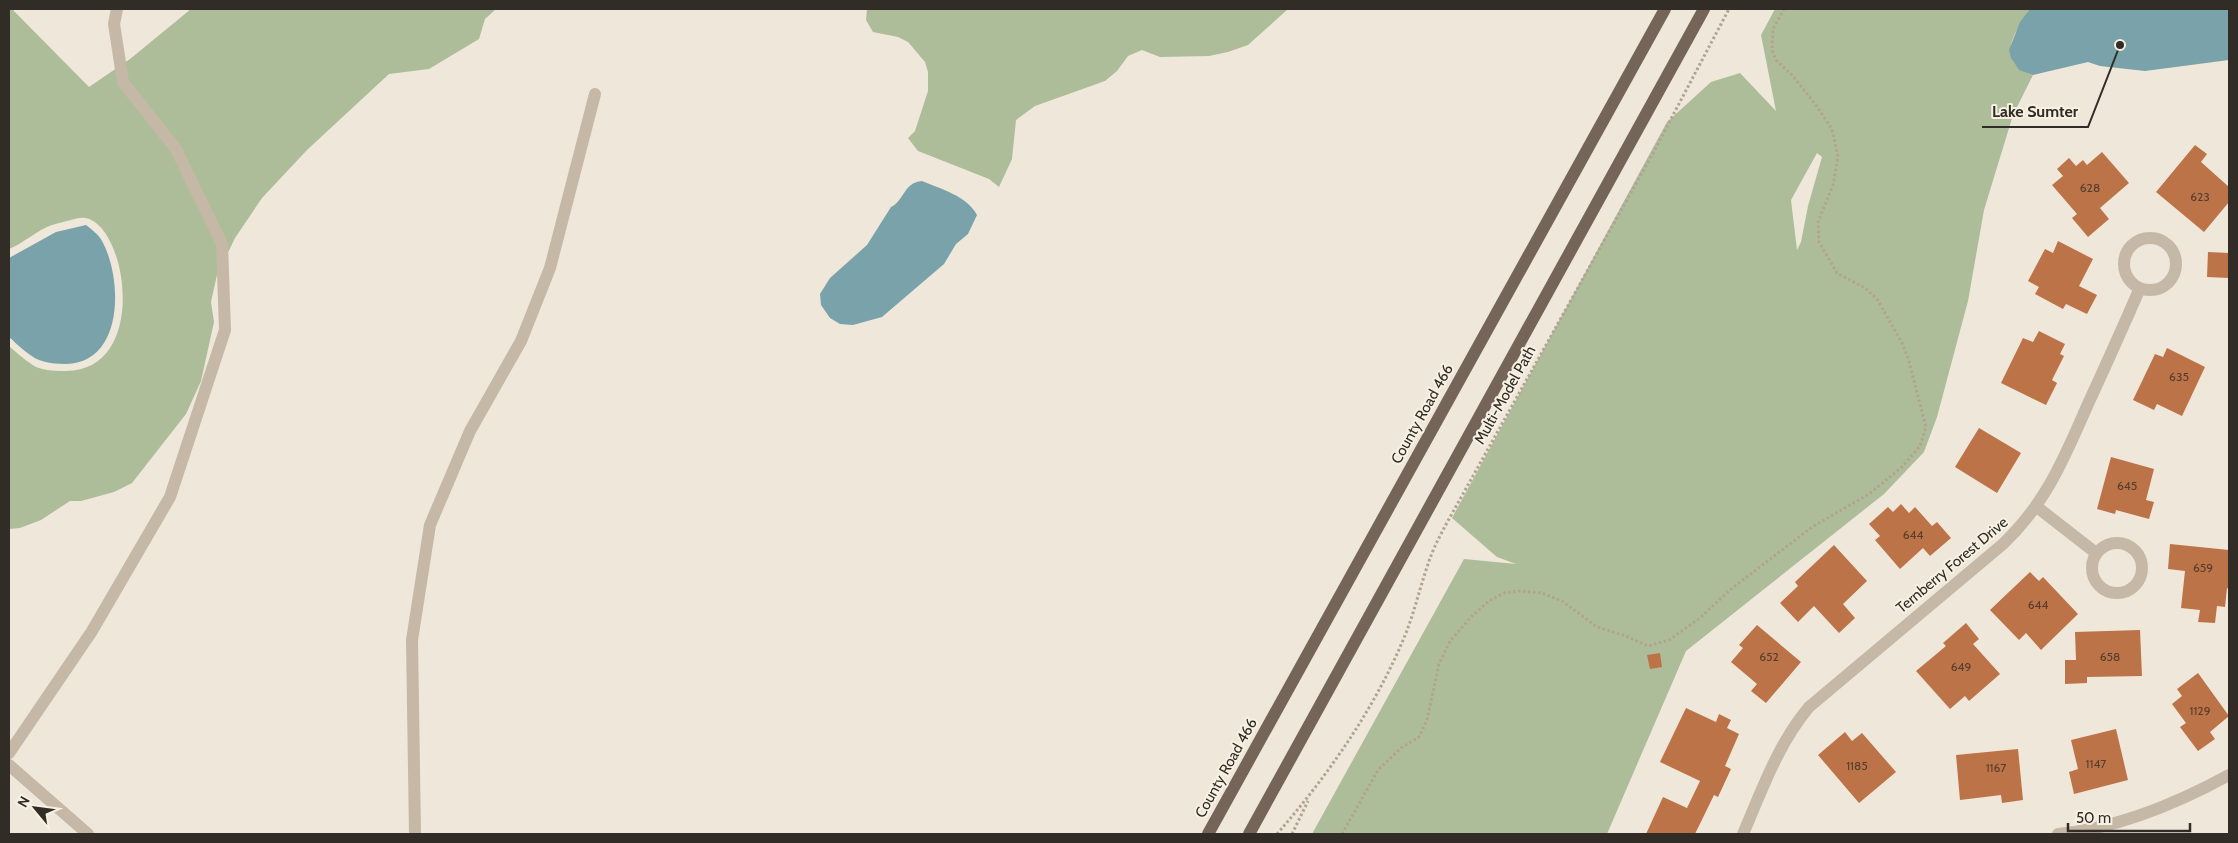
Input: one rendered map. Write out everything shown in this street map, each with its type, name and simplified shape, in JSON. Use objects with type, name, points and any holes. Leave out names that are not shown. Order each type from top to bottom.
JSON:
[{"type":"main road","name":"County Road 466","points":[[1208,834],[1665,9]]},
{"type":"main road","points":[[1248,834],[1704,9]]},
{"type":"street","points":[[9,753],[92,630],[170,497],[225,330],[222,244],[176,148],[123,82],[114,24],[116,9]]},
{"type":"street","points":[[415,834],[412,640],[430,524],[470,431],[522,341],[550,268],[595,94]]},
{"type":"street","points":[[2153,238],[2161,240],[2174,252],[2176,270],[2166,285],[2158,289],[2140,288],[2128,278],[2125,270],[2126,254],[2137,241],[2153,238]]},
{"type":"street","name":"Ternberry Forest Drive","points":[[1747,833],[1783,744],[1795,724],[1809,707],[2003,544],[2023,525],[2037,507],[2069,448],[2140,288]]},
{"type":"street","points":[[2037,507],[2096,553]]},
{"type":"street","points":[[2111,544],[2128,545],[2140,558],[2141,575],[2137,583],[2131,588],[2116,593],[2102,588],[2092,576],[2093,560],[2096,553],[2103,547],[2111,544]]},
{"type":"street","points":[[9,766],[88,834]]},
{"type":"street","points":[[2058,834],[2104,826],[2147,812],[2198,792],[2229,775]]},
{"type":"path","name":"Multi-Model Path","points":[[1277,834],[1311,795],[1348,744],[1390,668],[1406,632],[1432,552],[1653,153],[1729,9]]},
{"type":"path","points":[[1342,834],[1378,770],[1401,748],[1418,737],[1429,713],[1439,664],[1450,641],[1471,617],[1489,601],[1504,593],[1520,591],[1542,593],[1562,601],[1597,627],[1648,646],[1669,640],[1700,618],[1730,589],[1812,527],[1869,494],[1902,467],[1920,446],[1926,427],[1908,358],[1899,336],[1877,300],[1864,288],[1837,272],[1819,242],[1818,222],[1833,185],[1838,157],[1832,129],[1792,75],[1776,60],[1772,50],[1772,29],[1784,9]]},
{"type":"path","name":"Multi-Model Path","points":[[1292,834],[1311,795]]},
{"type":"green space","points":[[9,9],[12,9],[89,87],[130,59],[191,9],[496,9],[485,19],[479,39],[429,69],[389,74],[307,150],[262,198],[235,238],[217,275],[211,302],[214,322],[201,381],[186,414],[132,483],[114,492],[81,501],[70,501],[41,520],[20,528],[9,529],[9,346],[36,367],[44,369],[66,371],[93,364],[110,348],[120,324],[123,296],[120,269],[112,244],[100,226],[85,218],[46,227],[9,249]]},
{"type":"green space","points":[[867,9],[1288,9],[1248,45],[1209,56],[1160,57],[1142,50],[1128,56],[1117,71],[1105,81],[1035,106],[1016,120],[1012,159],[999,187],[989,179],[918,151],[908,138],[915,131],[928,91],[928,72],[925,62],[908,42],[898,37],[873,32],[866,20]]},
{"type":"green space","points":[[1775,9],[2030,9],[2018,27],[2011,46],[2011,54],[2014,62],[2021,69],[2033,75],[2013,115],[1984,210],[1968,301],[1937,417],[1924,452],[1884,494],[1686,651],[1607,834],[1312,834],[1464,559],[1516,564],[1497,557],[1452,518],[1667,122],[1711,82],[1740,73],[1776,111],[1761,35]],"holes":[[[1817,153],[1822,157],[1808,206],[1801,242],[1797,250],[1791,200]]]},
{"type":"water","points":[[2030,9],[2229,9],[2229,60],[2145,71],[2100,66],[2088,62],[2033,75],[2019,70],[2011,58],[2009,50],[2020,22]]},
{"type":"water","points":[[922,181],[953,194],[973,208],[977,215],[968,234],[956,244],[944,264],[882,317],[853,325],[840,324],[830,318],[821,305],[820,294],[830,278],[867,245],[891,207],[899,201],[908,188],[916,182]]},
{"type":"water","points":[[86,225],[102,241],[109,257],[113,276],[114,316],[108,335],[99,350],[85,360],[66,364],[39,360],[27,353],[9,337],[9,258],[56,232]]},
{"type":"building","points":[[2195,145],[2207,154],[2201,162],[2229,187],[2229,202],[2204,232],[2156,192]]},
{"type":"building","points":[[2102,152],[2129,183],[2100,208],[2109,219],[2088,237],[2072,218],[2077,214],[2052,185],[2063,176],[2057,169],[2069,158],[2076,166],[2083,160],[2087,165]]},
{"type":"building","points":[[2058,241],[2093,259],[2079,286],[2097,295],[2087,314],[2066,304],[2063,309],[2035,294],[2039,287],[2028,281],[2045,249],[2053,253]]},
{"type":"building","points":[[2208,252],[2229,253],[2229,278],[2207,277]]},
{"type":"building","points":[[2039,331],[2065,344],[2060,354],[2064,356],[2052,380],[2057,383],[2046,405],[2001,383],[2023,338],[2033,342]]},
{"type":"building","points":[[2167,348],[2205,367],[2182,416],[2157,404],[2154,410],[2133,400],[2155,354],[2163,357]]},
{"type":"building","points":[[1979,428],[2021,453],[1997,493],[1955,467]]},
{"type":"building","points":[[2111,457],[2154,469],[2146,500],[2154,502],[2149,519],[2116,510],[2115,514],[2097,509]]},
{"type":"building","points":[[1901,504],[1909,513],[1915,507],[1932,526],[1937,522],[1951,538],[1930,556],[1923,548],[1900,569],[1875,540],[1880,536],[1869,524],[1888,507],[1893,512]]},
{"type":"building","points":[[2170,544],[2229,550],[2229,589],[2227,588],[2225,607],[2217,606],[2215,623],[2198,622],[2200,610],[2181,608],[2185,571],[2168,569]]},
{"type":"building","points":[[1834,545],[1867,581],[1843,604],[1855,618],[1839,633],[1814,606],[1798,622],[1780,603],[1798,586],[1795,582]]},
{"type":"building","points":[[2030,572],[2039,581],[2043,577],[2078,614],[2041,650],[2026,633],[2019,640],[1990,610]]},
{"type":"building","points":[[1966,623],[1979,639],[1973,644],[2000,674],[1969,701],[1965,696],[1950,709],[1916,671],[1946,646],[1943,643]]},
{"type":"building","points":[[1757,625],[1801,662],[1766,703],[1751,691],[1757,684],[1731,662],[1743,648],[1739,645]]},
{"type":"building","points":[[2140,630],[2142,676],[2087,677],[2087,683],[2065,684],[2065,660],[2076,660],[2075,632]]},
{"type":"building","points":[[1660,653],[1662,667],[1650,669],[1647,655]]},
{"type":"building","points":[[2198,673],[2229,716],[2210,732],[2215,739],[2198,751],[2180,727],[2186,723],[2172,704],[2182,696],[2177,689]]},
{"type":"building","points":[[1686,708],[1716,722],[1719,714],[1731,720],[1727,728],[1739,734],[1725,766],[1731,769],[1718,797],[1714,795],[1695,834],[1646,834],[1663,797],[1687,808],[1700,781],[1660,762]]},
{"type":"building","points":[[2116,729],[2128,780],[2074,794],[2069,772],[2078,769],[2071,740]]},
{"type":"building","points":[[1845,732],[1852,741],[1862,733],[1896,772],[1859,803],[1818,755]]},
{"type":"building","points":[[2018,749],[2023,800],[2002,803],[2001,795],[1960,800],[1956,755]]},
{"type":"place","name":"Lake Sumter","points":[[2120,45]]}]
